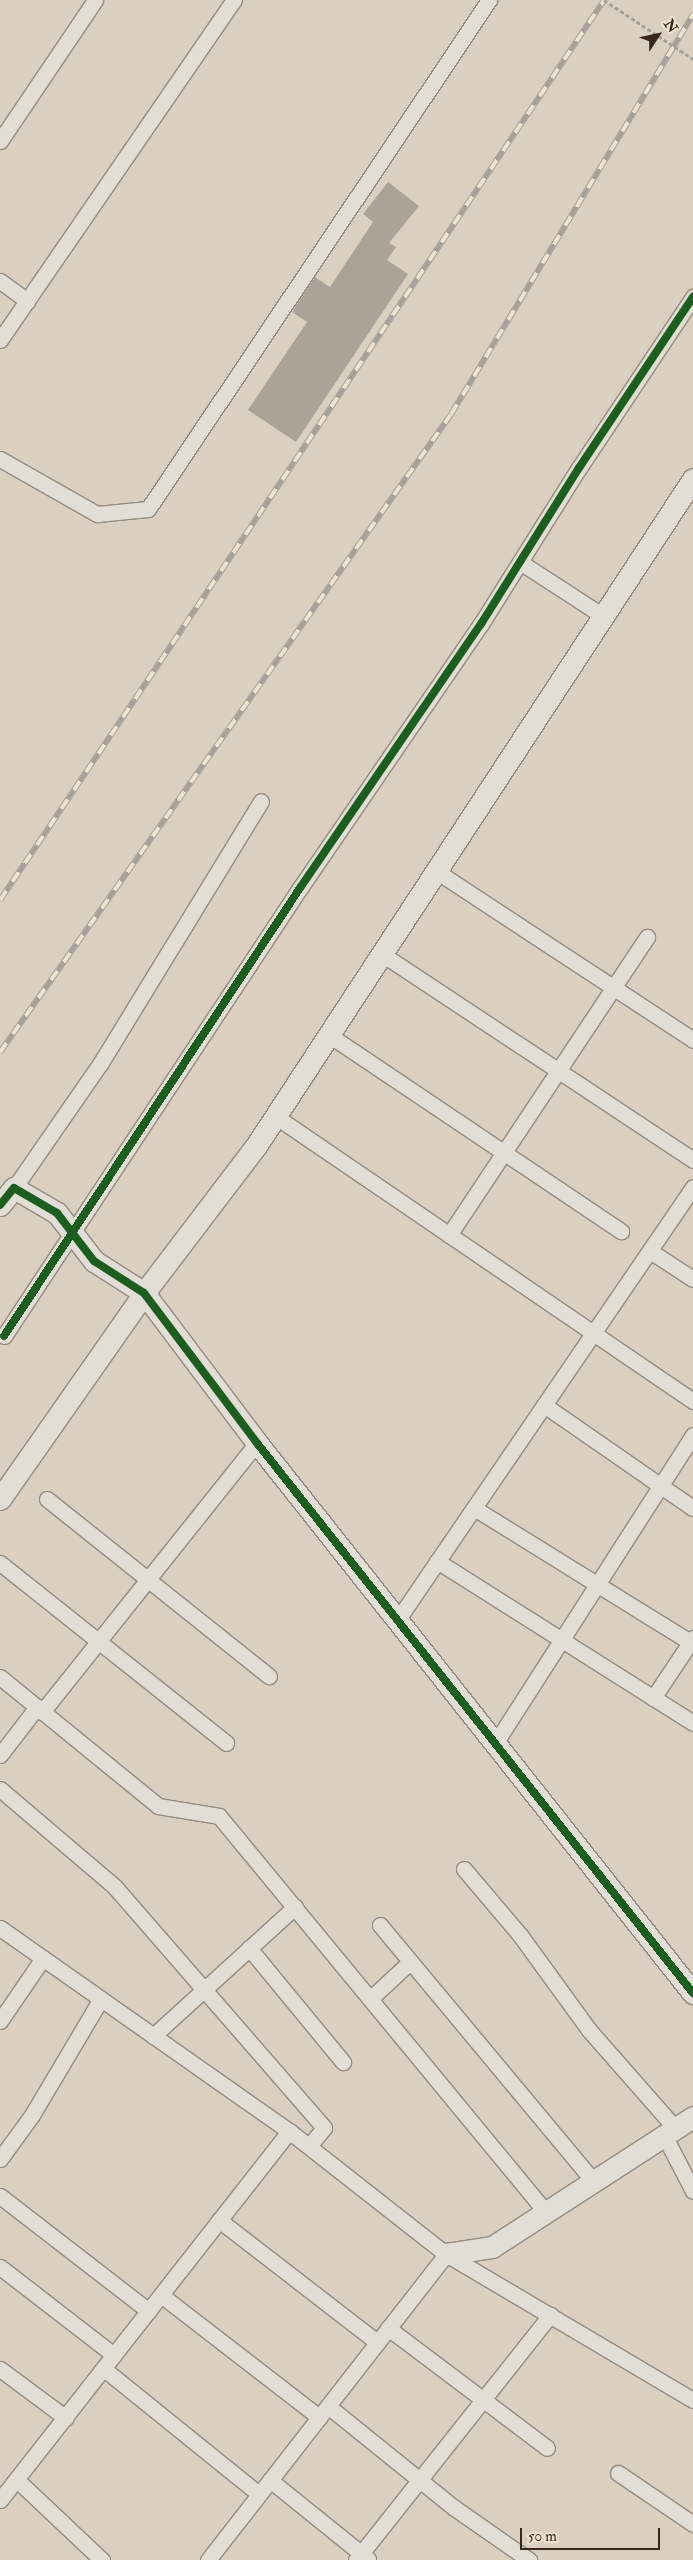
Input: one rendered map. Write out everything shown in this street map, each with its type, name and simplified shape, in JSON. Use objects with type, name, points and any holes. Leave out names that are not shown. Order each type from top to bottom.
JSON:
[{"type":"street","points":[[0,141],[94,0]]},
{"type":"street","points":[[0,340],[234,0]]},
{"type":"street","points":[[0,459],[97,514],[148,509],[489,0]]},
{"type":"street","points":[[0,281],[28,300]]},
{"type":"street","points":[[4,1336],[520,562],[693,297]]},
{"type":"street","points":[[0,1499],[144,1294],[275,1116],[693,479]]},
{"type":"street","points":[[520,562],[603,616]]},
{"type":"street","points":[[0,1205],[14,1188],[100,1064],[261,801]]},
{"type":"street","points":[[436,871],[693,1040]]},
{"type":"street","points":[[449,1235],[646,937]]},
{"type":"street","points":[[382,954],[693,1160]]},
{"type":"street","points":[[329,1035],[621,1231]]},
{"type":"street","points":[[275,1116],[594,1331],[693,1401]]},
{"type":"street","points":[[14,1188],[57,1213],[94,1261],[144,1294],[257,1443],[693,1992]]},
{"type":"street","points":[[398,1619],[693,1188]]},
{"type":"street","points":[[650,1250],[693,1278]]},
{"type":"street","points":[[544,1405],[693,1508]]},
{"type":"street","points":[[496,1742],[598,1583],[658,1485],[693,1435]]},
{"type":"street","points":[[0,1755],[98,1642],[257,1443]]},
{"type":"street","points":[[47,1499],[269,1676]]},
{"type":"street","points":[[474,1508],[692,1641],[653,1698]]},
{"type":"street","points":[[437,1561],[693,1723]]},
{"type":"street","points":[[0,1562],[226,1743]]},
{"type":"street","points":[[0,1677],[158,1806],[219,1816],[544,2212]]},
{"type":"street","points":[[0,1789],[114,1886],[204,1989],[324,2128],[309,2146]]},
{"type":"street","points":[[464,1869],[520,1934],[589,2030],[669,2132],[693,2191]]},
{"type":"street","points":[[153,2036],[295,1907]]},
{"type":"street","points":[[380,1925],[593,2181]]},
{"type":"street","points":[[0,1928],[289,2131],[446,2254],[693,2400]]},
{"type":"street","points":[[249,1948],[343,2062]]},
{"type":"street","points":[[0,2021],[42,1958]]},
{"type":"street","points":[[370,1999],[410,1962]]},
{"type":"street","points":[[0,2159],[32,2115],[101,1999]]},
{"type":"street","points":[[212,2559],[259,2494],[446,2254],[492,2247],[693,2116]]},
{"type":"street","points":[[2,2493],[18,2480],[289,2131]]},
{"type":"street","points":[[0,2196],[149,2311]]},
{"type":"street","points":[[220,2220],[377,2342]]},
{"type":"street","points":[[0,2267],[114,2355]]},
{"type":"street","points":[[162,2295],[529,2560]]},
{"type":"street","points":[[270,2480],[363,2558],[420,2480],[550,2315]]},
{"type":"street","points":[[388,2328],[546,2448]]},
{"type":"street","points":[[0,2369],[66,2418]]},
{"type":"street","points":[[104,2369],[259,2494]]},
{"type":"street","points":[[618,2473],[693,2524]]},
{"type":"street","points":[[18,2480],[102,2560]]},
{"type":"path","points":[[604,0],[693,59]]},
{"type":"building","points":[[388,182],[419,206],[389,243],[396,247],[387,260],[408,274],[296,442],[248,410],[307,322],[292,312],[315,277],[330,287],[373,222],[363,214]]},
{"type":"railway","points":[[0,900],[604,0]]},
{"type":"railway","points":[[0,1052],[451,414],[693,14]]},
{"type":"cycle path","points":[[4,1336],[300,888],[481,624],[579,468],[693,297]]},
{"type":"cycle path","points":[[0,1205],[14,1188],[57,1213],[94,1261],[144,1293],[257,1443],[693,1993]]}]
